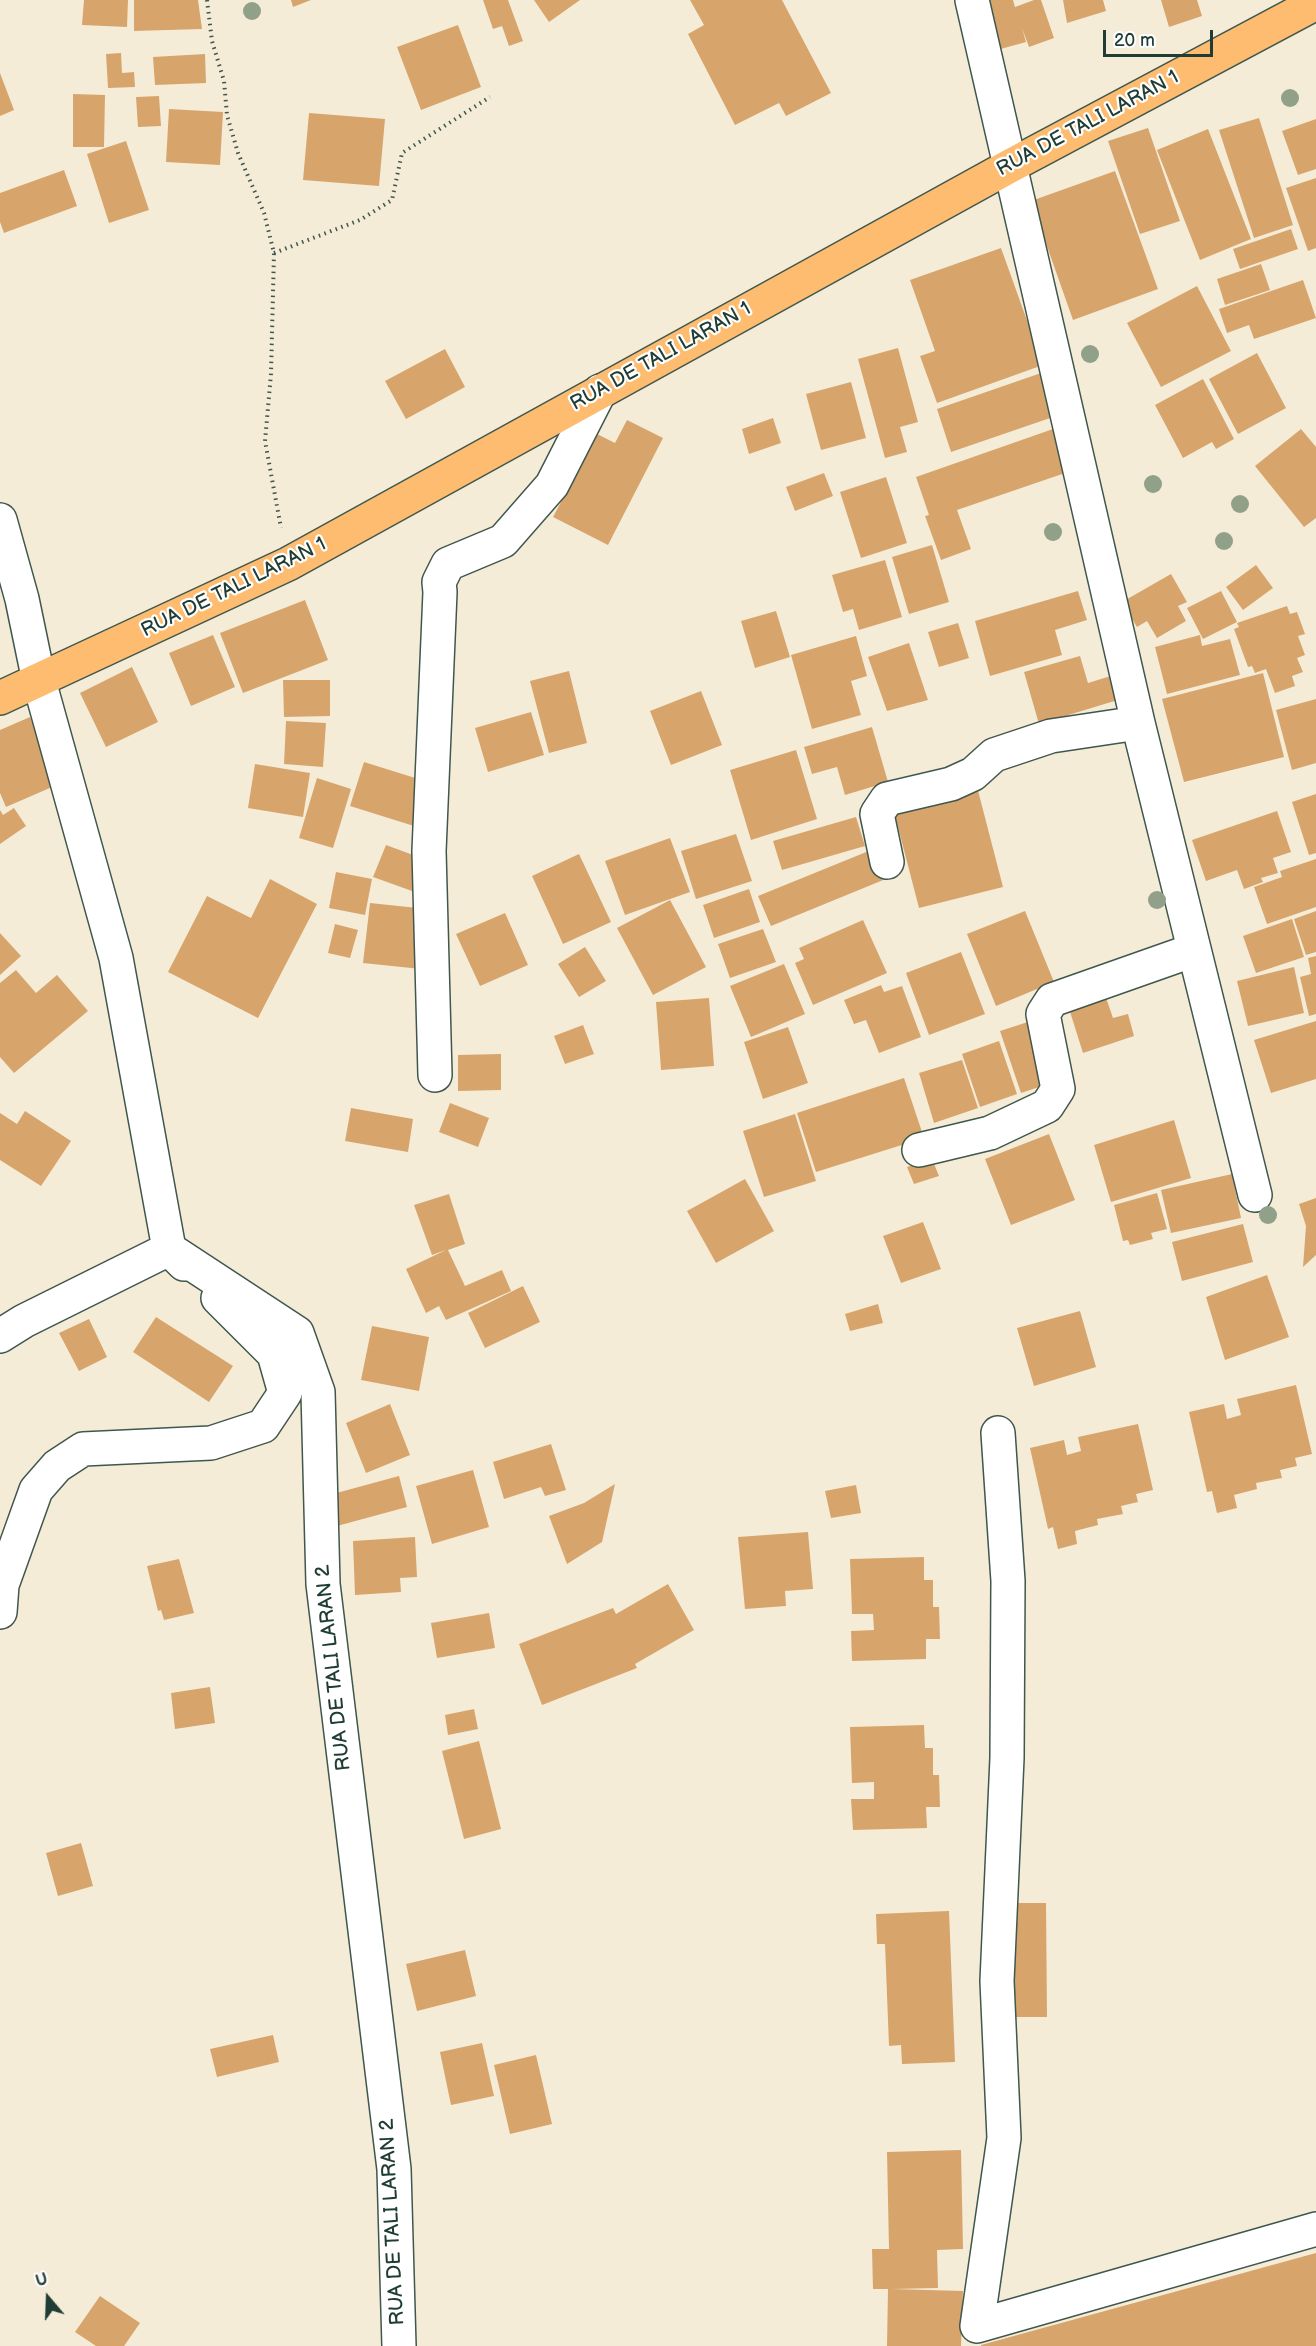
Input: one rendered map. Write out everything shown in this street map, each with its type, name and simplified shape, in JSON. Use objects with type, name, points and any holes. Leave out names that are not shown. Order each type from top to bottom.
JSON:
[{"type":"main road","name":"RUA DE TALI LARAN 1","points":[[0,698],[288,564],[1010,165],[1316,3]]},
{"type":"street","points":[[972,0],[1138,723],[1255,1195]]},
{"type":"street","points":[[435,1076],[429,851],[439,582],[448,564],[503,541],[552,485],[600,391]]},
{"type":"street","points":[[0,520],[21,599],[39,681],[116,958],[169,1249],[274,1354],[285,1393],[263,1426],[211,1443],[83,1449],[57,1466],[36,1490],[2,1585],[0,1612]]},
{"type":"street","points":[[887,862],[877,814],[887,799],[951,784],[973,774],[994,755],[1051,736],[1138,723]]},
{"type":"street","points":[[920,1150],[990,1134],[1047,1106],[1058,1089],[1043,1014],[1052,1000],[1194,950]]},
{"type":"street","points":[[0,1336],[24,1321],[169,1249]]},
{"type":"street","name":"RUA DE TALI LARAN 2","points":[[169,1249],[297,1333],[318,1392],[323,1584],[394,2169],[399,2346]]},
{"type":"street","points":[[998,1433],[1008,1581],[1007,1758],[997,1981],[1004,2138],[977,2336],[1316,2229]]},
{"type":"path","points":[[207,0],[212,41],[224,81],[227,115],[238,153],[264,213],[274,253],[271,374],[265,441],[288,564]]},
{"type":"path","points":[[274,253],[360,220],[392,200],[402,153],[490,97]]},
{"type":"building","points":[[84,0],[128,0],[127,27],[82,25]]},
{"type":"building","points":[[134,0],[198,0],[202,29],[134,31]]},
{"type":"building","points":[[291,0],[311,0],[293,7]]},
{"type":"building","points":[[483,0],[508,0],[523,41],[509,46],[502,26],[493,29]]},
{"type":"building","points":[[534,0],[580,0],[549,22]]},
{"type":"building","points":[[690,0],[782,0],[831,93],[786,116],[779,103],[735,125],[688,34],[704,25]]},
{"type":"building","points":[[981,0],[1013,0],[1015,7],[1034,0],[1041,0],[1054,38],[1029,47],[1022,28],[1026,42],[997,50]]},
{"type":"building","points":[[1063,0],[1103,0],[1106,11],[1067,23]]},
{"type":"building","points":[[1161,0],[1197,0],[1202,16],[1169,27]]},
{"type":"building","points":[[458,25],[481,87],[421,110],[397,47]]},
{"type":"building","points":[[121,53],[122,73],[134,72],[135,87],[108,88],[106,54]]},
{"type":"building","points":[[205,54],[206,83],[155,85],[153,57]]},
{"type":"building","points":[[0,73],[14,110],[0,116]]},
{"type":"building","points":[[73,94],[105,95],[104,147],[73,147]]},
{"type":"building","points":[[159,96],[161,126],[138,127],[136,97]]},
{"type":"building","points":[[169,109],[223,112],[220,165],[166,162]]},
{"type":"building","points":[[309,113],[385,119],[379,186],[303,180]]},
{"type":"building","points":[[1259,118],[1293,225],[1254,238],[1219,130]]},
{"type":"building","points":[[1316,119],[1316,169],[1298,175],[1282,131]]},
{"type":"building","points":[[1148,128],[1180,221],[1140,234],[1108,141]]},
{"type":"building","points":[[1208,129],[1251,239],[1200,260],[1157,150]]},
{"type":"building","points":[[126,141],[149,210],[109,223],[87,154]]},
{"type":"building","points":[[64,170],[77,206],[4,233],[0,222],[0,193]]},
{"type":"building","points":[[1115,171],[1158,289],[1073,320],[1031,201]]},
{"type":"building","points":[[1316,178],[1316,248],[1308,251],[1286,188]]},
{"type":"building","points":[[1291,229],[1298,249],[1240,269],[1233,249]]},
{"type":"building","points":[[1001,248],[1043,365],[937,403],[920,356],[935,351],[910,280]]},
{"type":"building","points":[[1261,264],[1270,290],[1225,305],[1217,279]]},
{"type":"building","points":[[1303,280],[1316,318],[1254,339],[1249,325],[1227,333],[1219,309]]},
{"type":"building","points":[[1197,286],[1231,351],[1161,387],[1127,323]]},
{"type":"building","points":[[898,348],[918,422],[900,427],[907,452],[885,458],[858,359]]},
{"type":"building","points":[[445,349],[465,387],[406,419],[385,381]]},
{"type":"building","points":[[1257,353],[1286,408],[1238,434],[1209,379]]},
{"type":"building","points":[[1044,372],[1059,415],[951,452],[937,409]]},
{"type":"building","points":[[1203,379],[1234,439],[1216,449],[1212,442],[1183,458],[1155,405]]},
{"type":"building","points":[[851,382],[866,438],[821,450],[806,394]]},
{"type":"building","points":[[773,418],[781,443],[749,454],[742,429]]},
{"type":"building","points":[[627,420],[663,438],[608,545],[553,517],[597,434],[615,443]]},
{"type":"building","points":[[1053,429],[1068,472],[957,510],[971,549],[941,560],[925,516],[929,515],[916,477]]},
{"type":"building","points":[[1301,429],[1316,447],[1316,518],[1304,527],[1255,466]]},
{"type":"building","points":[[824,473],[833,496],[795,511],[786,487]]},
{"type":"building","points":[[886,477],[907,543],[861,558],[840,492]]},
{"type":"building","points":[[932,545],[949,602],[909,614],[892,557]]},
{"type":"building","points":[[885,560],[902,617],[859,630],[853,609],[843,612],[832,575]]},
{"type":"building","points":[[1256,565],[1273,588],[1243,610],[1226,587]]},
{"type":"building","points":[[1171,574],[1187,602],[1178,606],[1186,621],[1157,638],[1147,621],[1137,627],[1122,602]]},
{"type":"building","points":[[1078,591],[1087,620],[1055,630],[1062,655],[990,676],[975,621]]},
{"type":"building","points":[[1221,591],[1237,622],[1203,639],[1187,608]]},
{"type":"building","points":[[305,600],[328,660],[243,693],[220,633]]},
{"type":"building","points":[[1287,606],[1290,614],[1297,612],[1305,634],[1298,636],[1305,655],[1297,658],[1303,672],[1292,676],[1295,686],[1275,693],[1266,669],[1255,673],[1252,666],[1248,667],[1234,629],[1239,627],[1237,623]]},
{"type":"building","points":[[776,611],[790,657],[755,668],[741,621]]},
{"type":"building","points":[[958,623],[969,658],[939,667],[928,632]]},
{"type":"building","points":[[213,635],[235,687],[191,706],[169,653]]},
{"type":"building","points":[[1200,635],[1202,646],[1230,639],[1240,675],[1167,694],[1155,647]]},
{"type":"building","points":[[856,636],[867,676],[851,681],[861,715],[812,729],[791,655]]},
{"type":"building","points":[[909,643],[928,700],[887,711],[868,657]]},
{"type":"building","points":[[1080,656],[1088,683],[1114,675],[1121,699],[1039,724],[1024,672]]},
{"type":"building","points":[[132,667],[158,722],[106,747],[80,693]]},
{"type":"building","points":[[569,671],[587,743],[549,753],[530,681]]},
{"type":"building","points":[[1263,673],[1284,757],[1184,782],[1162,699]]},
{"type":"building","points":[[283,680],[330,680],[330,716],[284,717]]},
{"type":"building","points":[[701,691],[722,745],[671,765],[650,711]]},
{"type":"building","points":[[1316,699],[1316,763],[1292,770],[1276,710]]},
{"type":"building","points":[[531,712],[544,755],[488,772],[475,728]]},
{"type":"building","points":[[30,717],[59,784],[6,807],[0,793],[0,730]]},
{"type":"building","points":[[286,721],[326,723],[323,767],[284,764]]},
{"type":"building","points":[[872,727],[888,782],[845,795],[837,767],[812,774],[804,747]]},
{"type":"building","points":[[796,750],[817,819],[751,840],[730,770]]},
{"type":"building","points":[[364,762],[428,782],[414,826],[350,806]]},
{"type":"building","points":[[255,764],[310,773],[303,817],[248,808]]},
{"type":"building","points":[[317,778],[351,789],[333,848],[299,838]]},
{"type":"building","points":[[975,779],[1003,887],[919,908],[891,800]]},
{"type":"building","points":[[1316,794],[1316,853],[1309,855],[1292,802]]},
{"type":"building","points":[[14,808],[26,826],[0,844],[0,810],[3,815]]},
{"type":"building","points":[[1277,811],[1291,852],[1273,858],[1278,873],[1261,878],[1263,882],[1244,889],[1237,870],[1206,881],[1192,840]]},
{"type":"building","points":[[856,817],[865,846],[782,870],[773,841]]},
{"type":"building","points":[[736,834],[752,881],[696,899],[681,851]]},
{"type":"building","points":[[670,838],[690,892],[625,915],[605,861]]},
{"type":"building","points":[[386,845],[424,859],[412,891],[373,877]]},
{"type":"building","points":[[881,846],[893,876],[771,926],[758,896]]},
{"type":"building","points":[[579,854],[611,922],[563,944],[532,876]]},
{"type":"building","points":[[1316,859],[1316,907],[1267,924],[1254,887],[1282,877],[1280,871]]},
{"type":"building","points":[[336,872],[372,879],[365,915],[329,908]]},
{"type":"building","points":[[270,879],[317,904],[258,1018],[168,972],[207,896],[251,918]]},
{"type":"building","points":[[749,889],[760,922],[714,938],[703,905]]},
{"type":"building","points":[[670,900],[706,967],[653,995],[617,928]]},
{"type":"building","points":[[370,903],[427,909],[421,969],[363,963]]},
{"type":"building","points":[[1025,911],[1054,982],[996,1006],[967,934]]},
{"type":"building","points":[[1316,911],[1316,952],[1306,955],[1294,919]]},
{"type":"building","points":[[505,913],[528,965],[480,986],[456,934]]},
{"type":"building","points":[[1292,919],[1304,957],[1256,973],[1243,936]]},
{"type":"building","points":[[863,920],[887,973],[813,1005],[795,963],[804,959],[799,948]]},
{"type":"building","points":[[335,924],[358,930],[350,958],[328,953]]},
{"type":"building","points":[[763,929],[776,962],[730,978],[718,944]]},
{"type":"building","points":[[0,933],[21,956],[0,975]]},
{"type":"building","points":[[585,947],[606,981],[579,997],[558,964]]},
{"type":"building","points":[[961,952],[985,1014],[929,1035],[906,973]]},
{"type":"building","points":[[1316,956],[1316,1014],[1309,1016],[1300,977],[1311,974],[1308,958]]},
{"type":"building","points":[[784,964],[805,1014],[751,1037],[730,986]]},
{"type":"building","points":[[1294,967],[1304,1013],[1248,1026],[1237,981]]},
{"type":"building","points":[[16,970],[36,993],[57,975],[88,1011],[14,1073],[0,1057],[0,983]]},
{"type":"building","points":[[881,985],[884,992],[902,986],[921,1037],[879,1053],[866,1020],[854,1024],[844,1000]]},
{"type":"building","points":[[1102,986],[1113,1018],[1128,1014],[1134,1036],[1083,1053],[1066,999]]},
{"type":"building","points":[[709,998],[714,1066],[661,1070],[656,1002]]},
{"type":"building","points":[[1034,1020],[1054,1082],[1021,1093],[1000,1031]]},
{"type":"building","points":[[1316,1021],[1316,1079],[1271,1093],[1254,1040]]},
{"type":"building","points":[[583,1025],[594,1054],[565,1064],[554,1036]]},
{"type":"building","points":[[788,1027],[808,1083],[763,1099],[744,1042]]},
{"type":"building","points":[[999,1041],[1017,1094],[980,1107],[962,1054]]},
{"type":"building","points":[[501,1054],[501,1090],[458,1091],[458,1055]]},
{"type":"building","points":[[962,1060],[978,1108],[934,1123],[919,1073]]},
{"type":"building","points":[[904,1078],[924,1138],[816,1172],[797,1113]]},
{"type":"building","points":[[450,1103],[489,1118],[478,1147],[439,1132]]},
{"type":"building","points":[[351,1108],[413,1119],[408,1152],[345,1141]]},
{"type":"building","points":[[25,1111],[71,1141],[41,1186],[0,1160],[0,1113],[17,1124]]},
{"type":"building","points":[[795,1114],[816,1181],[764,1197],[743,1131]]},
{"type":"building","points":[[1174,1120],[1191,1178],[1111,1202],[1094,1145]]},
{"type":"building","points":[[1049,1134],[1075,1200],[1011,1225],[985,1159]]},
{"type":"building","points":[[932,1159],[939,1176],[914,1184],[907,1167]]},
{"type":"building","points":[[1232,1174],[1241,1218],[1171,1233],[1161,1190]]},
{"type":"building","points":[[745,1179],[774,1231],[716,1263],[687,1211]]},
{"type":"building","points":[[1157,1193],[1167,1229],[1151,1233],[1153,1239],[1130,1245],[1128,1240],[1123,1241],[1114,1205]]},
{"type":"building","points":[[449,1194],[465,1244],[448,1250],[465,1286],[502,1270],[511,1291],[446,1320],[439,1306],[426,1313],[406,1269],[446,1250],[432,1255],[414,1205]]},
{"type":"building","points":[[1316,1198],[1316,1255],[1303,1267],[1306,1226],[1299,1204]]},
{"type":"building","points":[[923,1222],[941,1269],[901,1283],[883,1236]]},
{"type":"building","points":[[1243,1224],[1253,1262],[1182,1281],[1172,1242]]},
{"type":"building","points":[[1267,1275],[1289,1337],[1225,1360],[1206,1297]]},
{"type":"building","points":[[523,1286],[540,1322],[485,1348],[468,1313]]},
{"type":"building","points":[[878,1304],[883,1323],[850,1331],[845,1314]]},
{"type":"building","points":[[1080,1311],[1096,1367],[1034,1386],[1017,1328]]},
{"type":"building","points":[[156,1317],[233,1366],[209,1402],[133,1352]]},
{"type":"building","points":[[89,1319],[107,1357],[79,1371],[59,1333]]},
{"type":"building","points":[[372,1326],[429,1337],[419,1391],[361,1380]]},
{"type":"building","points":[[1296,1385],[1312,1454],[1295,1458],[1297,1466],[1280,1470],[1282,1478],[1256,1483],[1257,1489],[1234,1495],[1237,1508],[1217,1513],[1212,1491],[1207,1492],[1189,1412],[1224,1404],[1227,1419],[1241,1415],[1237,1399]]},
{"type":"building","points":[[390,1404],[410,1455],[366,1473],[346,1423]]},
{"type":"building","points":[[1138,1424],[1153,1490],[1136,1494],[1138,1502],[1121,1506],[1123,1514],[1097,1519],[1098,1525],[1075,1531],[1077,1544],[1058,1549],[1053,1527],[1048,1529],[1030,1448],[1064,1440],[1067,1455],[1081,1451],[1078,1437]]},
{"type":"building","points":[[551,1444],[566,1490],[545,1496],[541,1487],[504,1499],[493,1462]]},
{"type":"building","points":[[473,1470],[489,1527],[432,1544],[416,1486]]},
{"type":"building","points":[[399,1476],[407,1507],[337,1526],[329,1495]]},
{"type":"building","points":[[615,1484],[602,1542],[567,1564],[549,1516],[584,1503]]},
{"type":"building","points":[[856,1485],[861,1513],[831,1518],[825,1491]]},
{"type":"building","points":[[808,1532],[813,1589],[785,1591],[786,1606],[745,1609],[738,1537]]},
{"type":"building","points":[[415,1537],[417,1577],[400,1578],[401,1592],[355,1595],[353,1541]]},
{"type":"building","points":[[924,1557],[924,1580],[933,1580],[933,1607],[939,1607],[940,1639],[926,1639],[926,1659],[852,1661],[851,1631],[874,1630],[873,1614],[852,1614],[850,1559]]},
{"type":"building","points":[[179,1559],[194,1613],[164,1620],[161,1610],[158,1611],[147,1566]]},
{"type":"building","points":[[668,1584],[694,1630],[635,1664],[637,1668],[542,1705],[519,1644],[613,1608],[616,1614]]},
{"type":"building","points":[[489,1613],[495,1648],[437,1658],[431,1623]]},
{"type":"building","points":[[210,1687],[215,1723],[175,1729],[171,1693]]},
{"type":"building","points":[[474,1709],[478,1729],[448,1735],[445,1715]]},
{"type":"building","points":[[924,1725],[925,1748],[933,1748],[933,1775],[939,1775],[940,1807],[926,1807],[927,1828],[853,1830],[851,1799],[874,1799],[874,1782],[852,1783],[850,1727]]},
{"type":"building","points":[[479,1741],[501,1829],[464,1839],[442,1751]]},
{"type":"building","points":[[81,1843],[93,1886],[58,1896],[46,1853]]},
{"type":"building","points":[[1009,1903],[1046,1903],[1047,2017],[1010,2017]]},
{"type":"building","points":[[949,1911],[955,2062],[902,2064],[901,2045],[889,2046],[885,1944],[877,1944],[876,1914]]},
{"type":"building","points":[[465,1950],[476,1996],[417,2011],[406,1964]]},
{"type":"building","points":[[273,2035],[279,2062],[217,2077],[210,2049]]},
{"type":"building","points":[[482,2043],[494,2096],[451,2105],[440,2052]]},
{"type":"building","points":[[536,2055],[552,2124],[510,2134],[494,2065]]},
{"type":"building","points":[[961,2150],[963,2249],[937,2250],[938,2288],[892,2289],[963,2291],[961,2346],[887,2346],[888,2289],[873,2289],[872,2249],[889,2249],[887,2152]]},
{"type":"building","points":[[1316,2253],[1316,2346],[981,2346],[981,2345]]},
{"type":"building","points":[[100,2296],[140,2323],[124,2346],[96,2346],[75,2332]]}]
